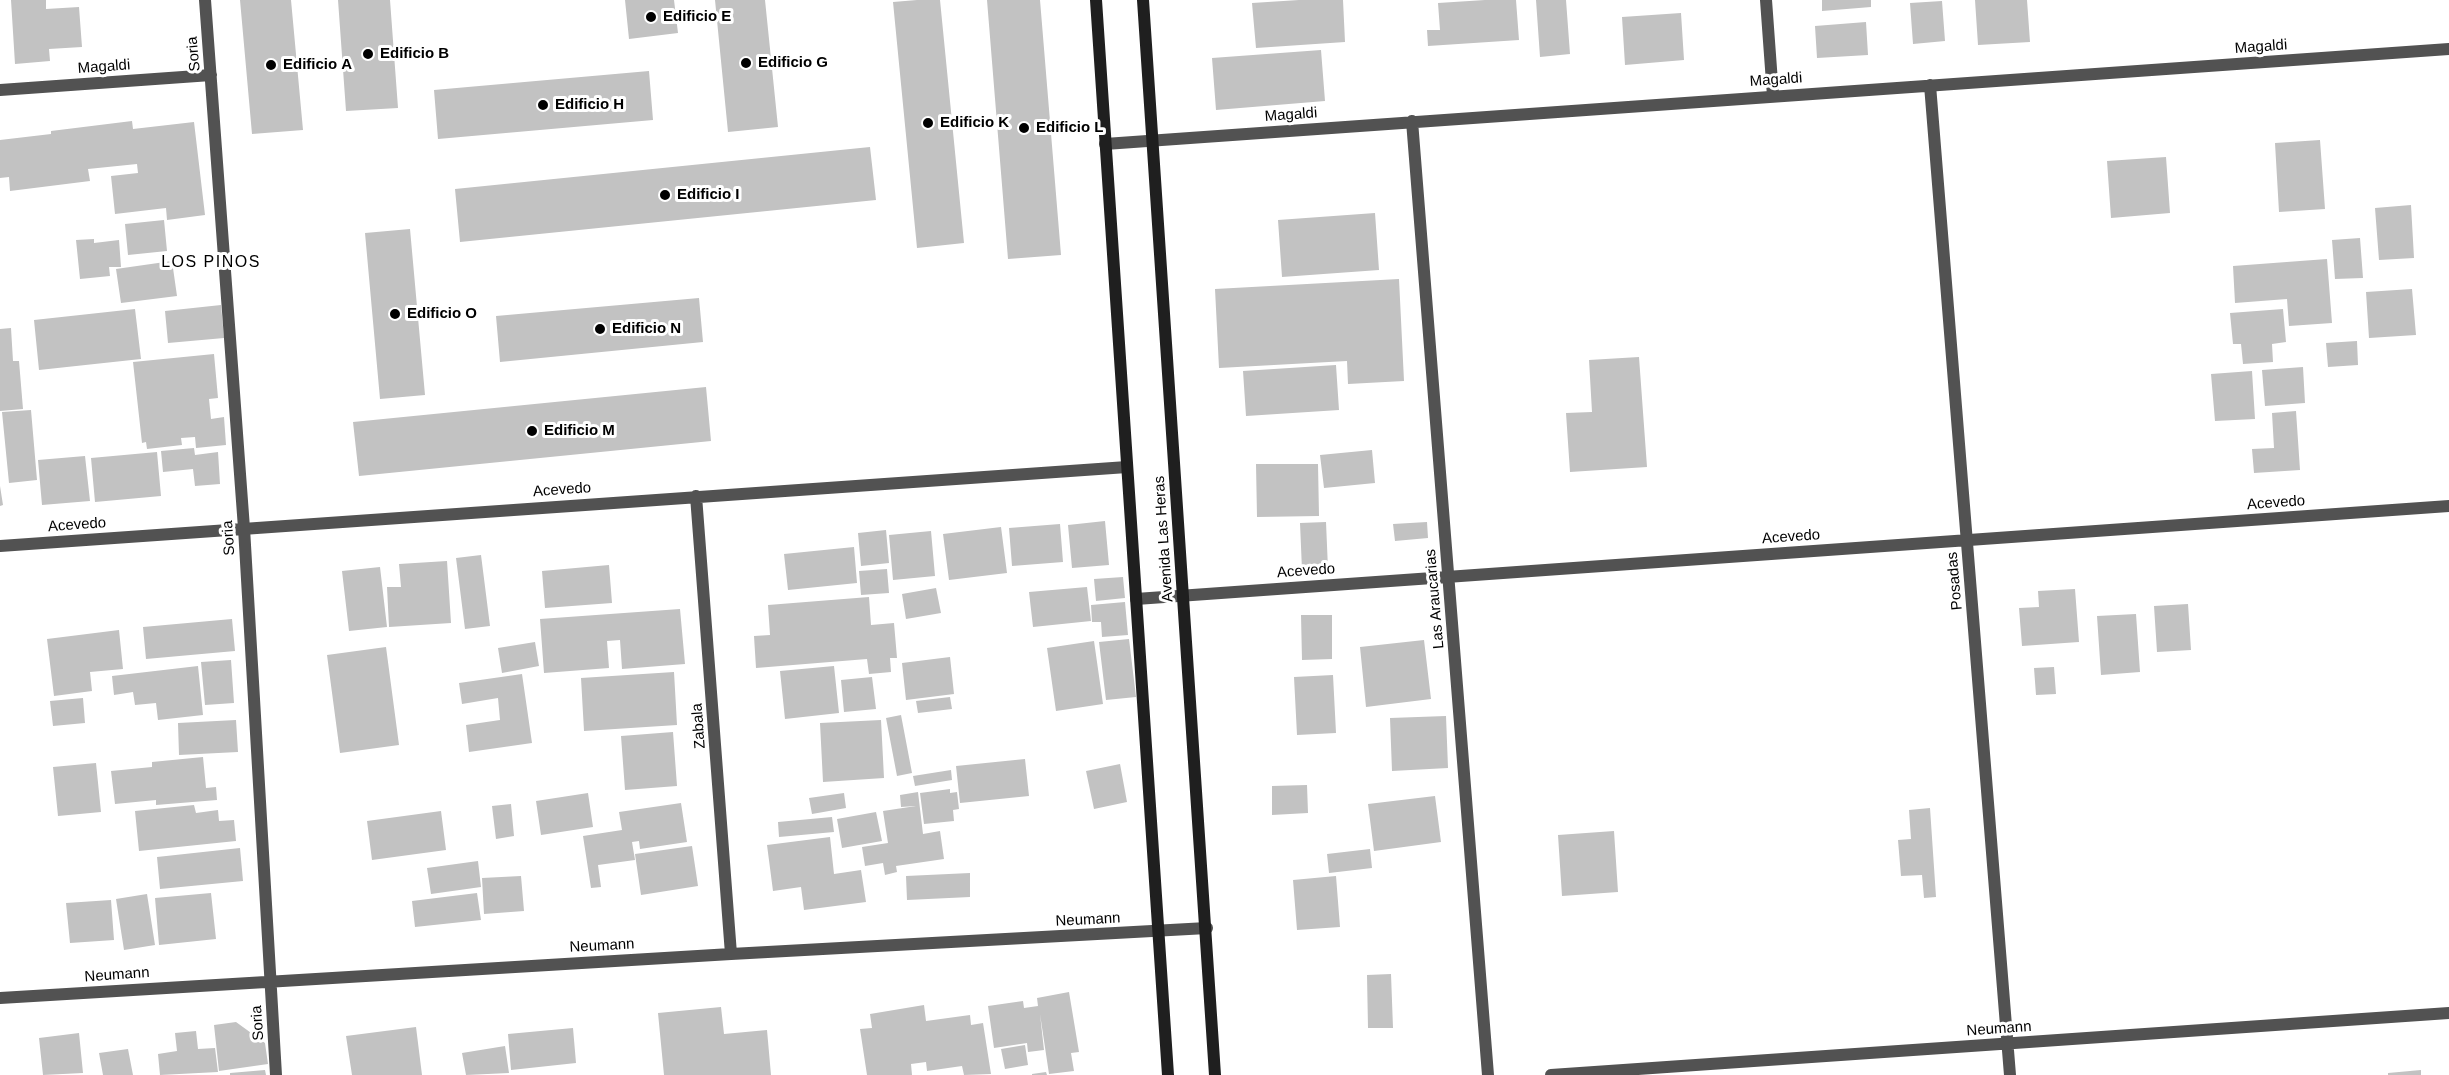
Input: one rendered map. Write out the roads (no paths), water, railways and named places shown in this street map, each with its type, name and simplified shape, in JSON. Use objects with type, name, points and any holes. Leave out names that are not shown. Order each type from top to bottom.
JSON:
[{"type":"main road","points":[[1096,0],[1168,1075]]},
{"type":"main road","name":"Avenida Las Heras","points":[[1143,0],[1207,928],[1215,1075]]},
{"type":"street","name":"Soria","points":[[205,0],[244,528],[276,1075]]},
{"type":"street","points":[[1766,0],[1773,96]]},
{"type":"street","name":"Magaldi","points":[[1105,144],[2449,49]]},
{"type":"street","name":"Magaldi","points":[[0,90],[211,75]]},
{"type":"street","name":"Posadas","points":[[1930,85],[2010,1075]]},
{"type":"street","name":"Las Araucarias","points":[[1412,121],[1488,1075]]},
{"type":"street","name":"Acevedo","points":[[0,546],[1126,468]]},
{"type":"street","name":"Zabala","points":[[696,496],[731,954]]},
{"type":"street","name":"Acevedo","points":[[1136,599],[1449,575],[2449,506]]},
{"type":"street","name":"Neumann","points":[[0,998],[1207,928]]},
{"type":"street","name":"Neumann","points":[[1551,1075],[2449,1013]]},
{"type":"place","name":"Edificio E","points":[[651,17]]},
{"type":"place","name":"Edificio B","points":[[368,54]]},
{"type":"place","name":"Edificio G","points":[[746,63]]},
{"type":"place","name":"Edificio A","points":[[271,65]]},
{"type":"place","name":"Edificio H","points":[[543,105]]},
{"type":"place","name":"Edificio K","points":[[928,123]]},
{"type":"place","name":"Edificio L","points":[[1024,128]]},
{"type":"place","name":"Edificio I","points":[[665,195]]},
{"type":"place","name":"Edificio O","points":[[395,314]]},
{"type":"place","name":"Edificio N","points":[[600,329]]},
{"type":"place","name":"Edificio M","points":[[532,431]]},
{"type":"district","name":"LOS PINOS","points":[[211,263]]}]
